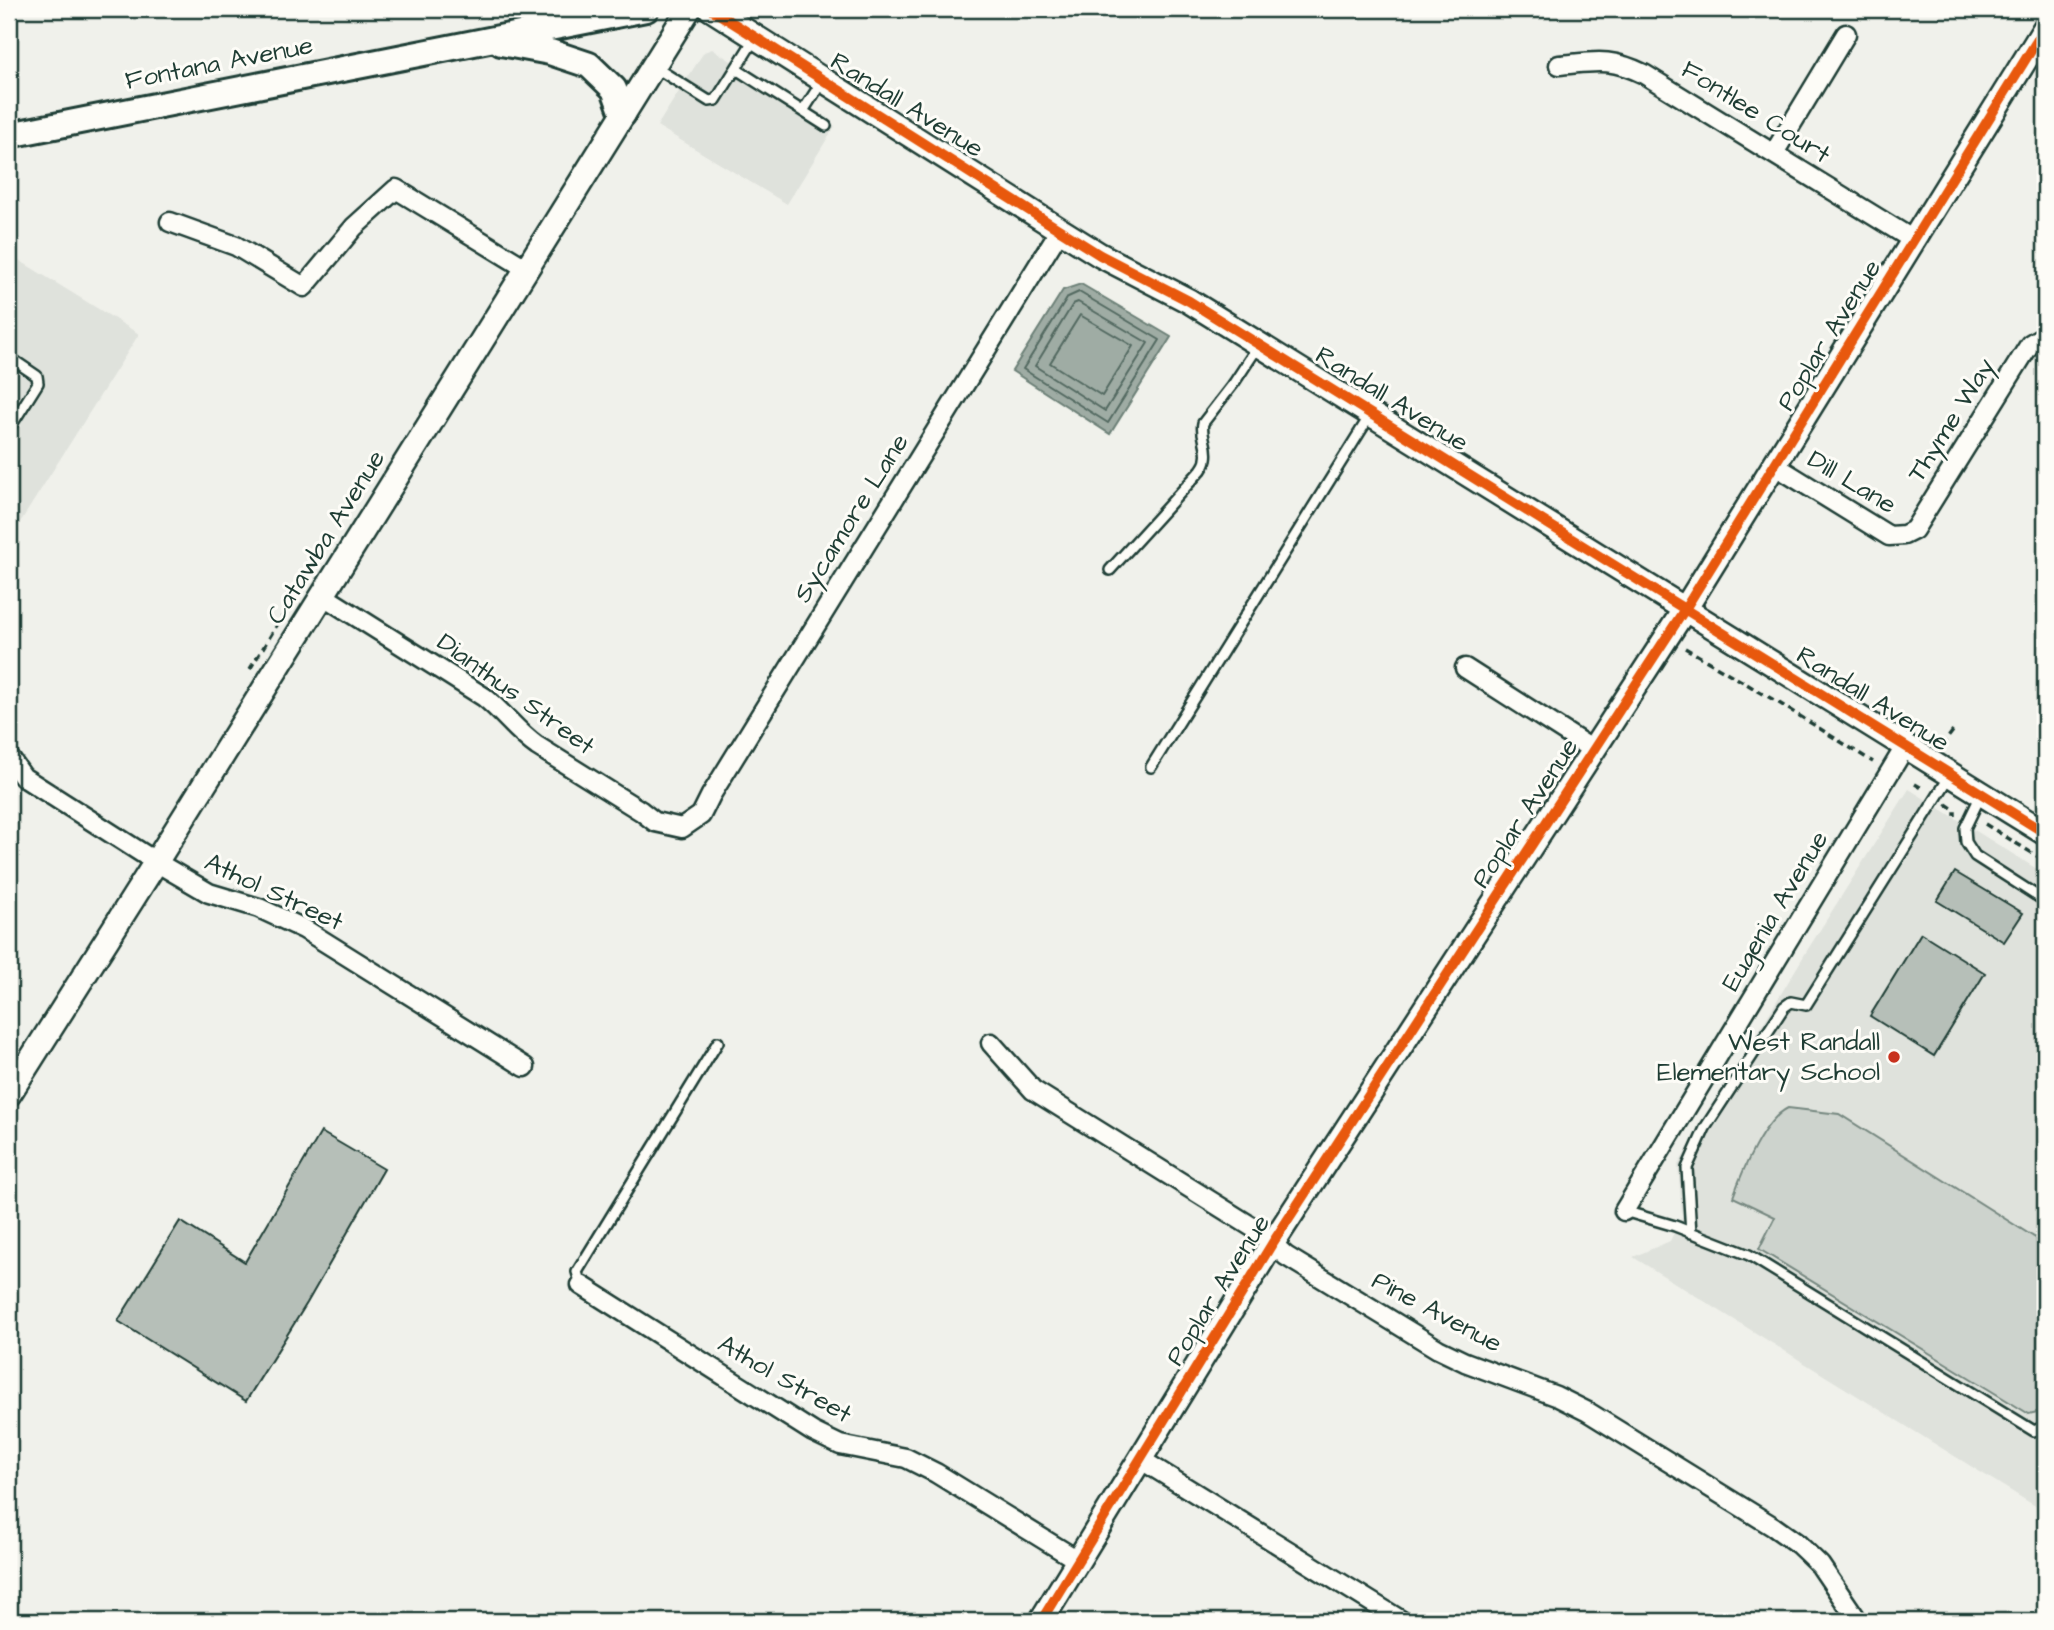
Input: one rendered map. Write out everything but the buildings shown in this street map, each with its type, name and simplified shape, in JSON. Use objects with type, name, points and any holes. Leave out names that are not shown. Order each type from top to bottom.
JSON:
[{"type":"main road","name":"Fontana Avenue","points":[[9,135],[646,9]]},
{"type":"main road","points":[[487,40],[550,52],[589,65],[614,89],[623,114]]},
{"type":"street","name":"Catawba Avenue","points":[[9,1092],[156,862],[689,9]]},
{"type":"street","name":"Randall Avenue","points":[[711,9],[1100,255],[1189,300],[2045,833]]},
{"type":"street","name":"Poplar Avenue","points":[[1041,1621],[1272,1244],[1685,609],[2045,28]]},
{"type":"street","points":[[1774,153],[1846,34]]},
{"type":"street","name":"Fontlee Court","points":[[1559,65],[1607,61],[1625,65],[1644,74],[1915,241]]},
{"type":"street","points":[[170,222],[236,246],[304,288],[354,227],[396,189],[527,269]]},
{"type":"street","name":"Sycamore Lane","points":[[682,828],[701,815],[1060,230]]},
{"type":"street","name":"Thyme Way","points":[[1904,535],[1914,530],[2029,344],[2045,335]]},
{"type":"street","name":"Dill Lane","points":[[1774,465],[1889,536],[1904,535]]},
{"type":"street","name":"Dianthus Street","points":[[322,595],[484,697],[524,737],[537,746],[655,822],[682,828]]},
{"type":"street","points":[[1465,668],[1593,750]]},
{"type":"street","name":"Eugenia Avenue","points":[[1624,1211],[1905,747]]},
{"type":"street","name":"Athol Street","points":[[9,757],[23,777],[156,862],[209,893],[258,908],[304,929],[525,1067]]},
{"type":"street","name":"Pine Avenue","points":[[990,1044],[1033,1090],[1257,1230],[1286,1256],[1438,1349],[1556,1396],[1588,1412],[1774,1527],[1798,1544],[1820,1565],[1858,1621]]},
{"type":"street","name":"Athol Street","points":[[581,1285],[813,1432],[840,1445],[906,1458],[936,1473],[1079,1561]]},
{"type":"street","points":[[1140,1459],[1402,1621]]},
{"type":"lane","points":[[653,66],[709,101],[716,100],[756,37]]},
{"type":"lane","points":[[736,69],[826,126]]},
{"type":"lane","points":[[803,111],[824,79]]},
{"type":"lane","points":[[1110,570],[1201,470],[1207,458],[1201,430],[1203,423],[1260,344]]},
{"type":"lane","points":[[9,357],[37,376],[38,383],[9,429]]},
{"type":"lane","points":[[1151,767],[1371,413]]},
{"type":"lane","points":[[1691,1233],[1687,1168],[1705,1128],[1784,1007],[1791,1002],[1806,1006],[1951,775]]},
{"type":"lane","points":[[1982,794],[1965,828],[1966,842],[1975,856],[2045,901]]},
{"type":"lane","points":[[581,1285],[576,1272],[718,1042]]},
{"type":"lane","points":[[1624,1211],[1749,1255],[2034,1431],[2045,1426]]},
{"type":"path","points":[[245,677],[308,575]]},
{"type":"path","points":[[1685,648],[1873,762]]},
{"type":"path","points":[[1985,824],[2045,861]]},
{"type":"shaded area","points":[[712,49],[835,126],[787,204],[657,126],[704,52]]},
{"type":"shaded area","points":[[9,254],[139,334],[9,540]]},
{"type":"shaded area","name":"West Randall Elementary School","points":[[1909,789],[2045,874],[2045,1512],[1633,1257],[1670,1241],[1682,1216],[1678,1165],[1808,949]]},
{"type":"shaded area","points":[[1788,1108],[1839,1114],[2045,1244],[2045,1404],[2037,1412],[2029,1414],[1759,1249],[1775,1217],[1733,1197],[1762,1135],[1770,1123]]},
{"type":"water","points":[[1081,284],[1171,337],[1110,434],[1012,371],[1063,290]]},
{"type":"cycle path","points":[[711,9],[1100,255],[1189,301],[2045,833]]},
{"type":"cycle path","points":[[1041,1621],[1272,1244],[1685,609],[2045,28]]},
{"type":"place","name":"West Randall Elementary School","points":[[1894,1057]]}]
